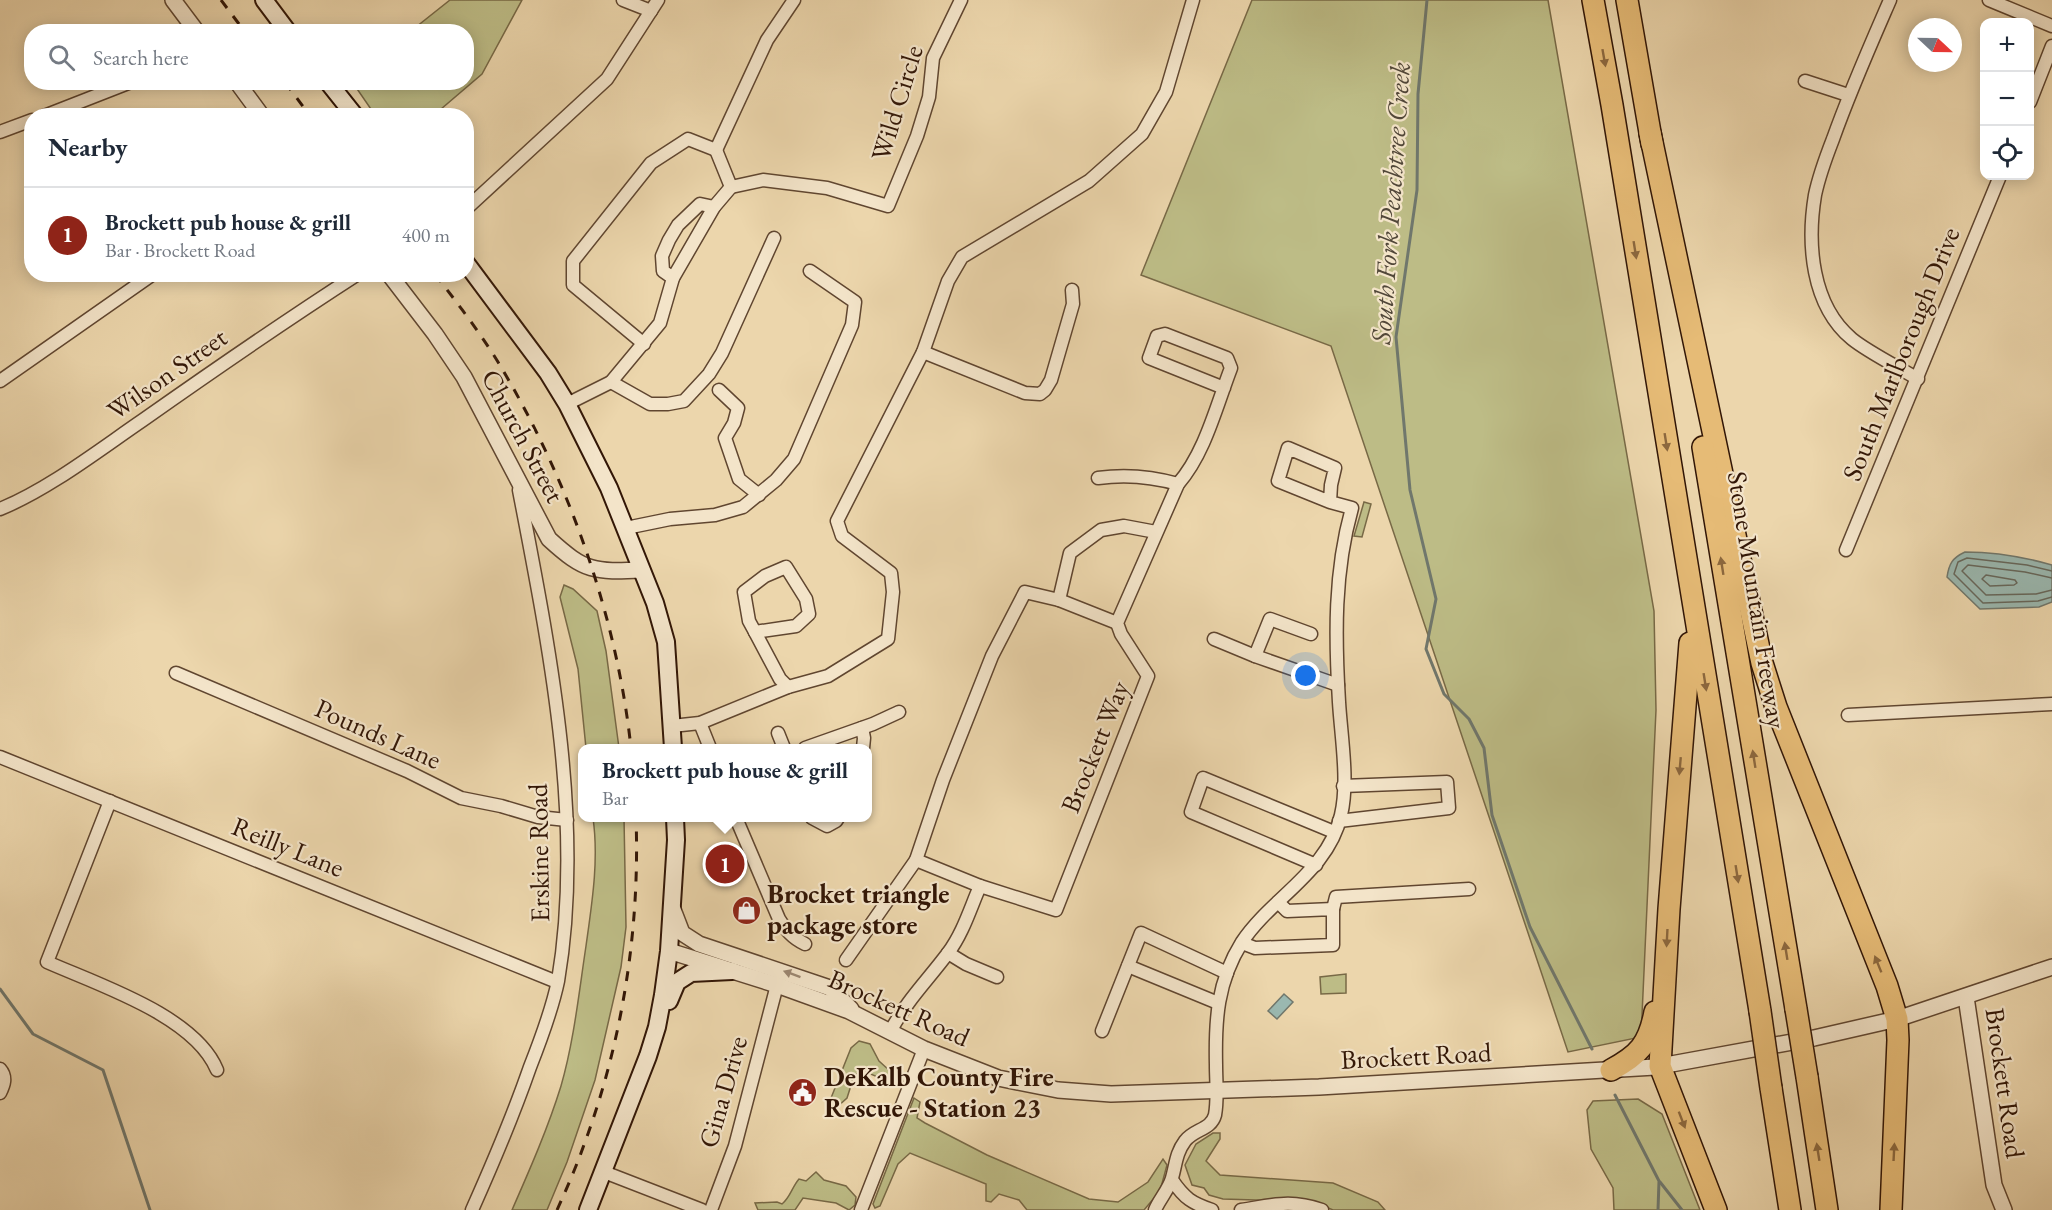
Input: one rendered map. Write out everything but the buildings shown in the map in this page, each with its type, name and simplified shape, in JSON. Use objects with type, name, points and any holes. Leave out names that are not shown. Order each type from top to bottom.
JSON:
[{"type":"highway","points":[[1593,0],[1760,1011],[1790,1210]]},
{"type":"highway","name":"Stone Mountain Freeway","points":[[1627,0],[1796,1009],[1827,1210]]},
{"type":"highway","points":[[1650,133],[1762,663],[1776,707],[1887,986],[1897,1019],[1898,1066],[1891,1210]]},
{"type":"highway","points":[[1692,603],[1660,1066],[1716,1210]]},
{"type":"highway","points":[[1611,1070],[1630,1059],[1648,1039],[1652,1031],[1665,968]]},
{"type":"main road","points":[[264,0],[282,24]]},
{"type":"main road","points":[[334,90],[349,108]]},
{"type":"main road","points":[[474,273],[543,364],[567,404],[609,488],[626,528],[655,603],[666,642],[673,744]]},
{"type":"main road","points":[[657,1026],[669,951],[675,822]]},
{"type":"main road","points":[[588,1210],[657,1026],[677,982],[691,973],[732,971]]},
{"type":"street","points":[[173,0],[191,24]]},
{"type":"street","points":[[623,0],[651,11]]},
{"type":"street","points":[[474,202],[607,79],[658,0]]},
{"type":"street","points":[[716,150],[767,40],[794,0]]},
{"type":"street","name":"Wild Circle","points":[[731,187],[764,180],[827,188],[888,206],[917,136],[926,107],[933,58],[961,0]]},
{"type":"street","points":[[672,726],[700,723],[788,687],[828,676],[888,639],[893,592],[891,573],[842,536],[837,521],[923,352],[948,281],[962,257],[1089,181],[1142,134],[1166,92],[1192,0]]},
{"type":"street","points":[[1890,0],[1848,95],[1815,194],[1812,232],[1814,266],[1822,297],[1836,321],[1852,339],[1918,379]]},
{"type":"street","points":[[1989,0],[2052,26]]},
{"type":"street","points":[[2034,92],[2052,46]]},
{"type":"street","points":[[1805,81],[1848,95]]},
{"type":"street","points":[[64,108],[111,90]]},
{"type":"street","points":[[243,90],[256,108]]},
{"type":"street","points":[[0,132],[24,123]]},
{"type":"street","points":[[567,404],[611,382],[644,344],[660,323],[673,278],[714,207],[731,187],[716,150],[688,139],[651,163],[573,261],[573,285],[644,344]]},
{"type":"street","name":"South Marlborough Drive","points":[[1846,550],[1998,180]]},
{"type":"street","points":[[673,278],[663,271],[662,256],[678,225],[700,204],[714,207]]},
{"type":"street","points":[[611,382],[650,404],[668,404],[684,400],[709,374],[722,353],[774,238]]},
{"type":"street","points":[[626,528],[670,519],[715,515],[743,507],[776,480],[794,459],[852,325],[855,302],[810,271]]},
{"type":"street","points":[[0,381],[142,282]]},
{"type":"street","name":"Wilson Street","points":[[0,508],[14,503],[87,459],[346,282]]},
{"type":"street","name":"Church Street","points":[[395,282],[464,376],[549,539],[571,559],[593,570],[642,570]]},
{"type":"street","points":[[923,352],[1025,393],[1040,394],[1051,380],[1073,304],[1072,290]]},
{"type":"street","points":[[846,960],[916,860],[943,780],[992,656],[1025,592],[1059,600],[1117,623],[1178,484],[1191,468],[1224,388],[1231,368],[1227,358],[1165,334],[1157,336],[1149,358],[1224,388]]},
{"type":"street","points":[[719,390],[738,408],[734,423],[725,438],[739,479],[759,495]]},
{"type":"street","points":[[1155,1210],[1172,1180],[1175,1158],[1183,1143],[1212,1121],[1216,1091],[1215,1021],[1227,973],[1242,943],[1256,924],[1316,866],[1327,849],[1336,826],[1343,786],[1336,595],[1342,546],[1352,508],[1330,502],[1278,481],[1288,448],[1335,468],[1330,502]]},
{"type":"street","points":[[1098,478],[1122,475],[1154,477],[1178,484]]},
{"type":"street","name":"Erskine Road","points":[[472,1210],[503,1142],[548,1018],[557,982],[566,920],[567,820],[552,672],[518,483]]},
{"type":"street","points":[[1059,600],[1070,553],[1101,530],[1124,526],[1156,532]]},
{"type":"street","points":[[530,547],[549,539]]},
{"type":"street","points":[[755,632],[796,626],[809,614],[806,600],[786,567],[765,576],[744,592],[749,621],[780,679],[788,687]]},
{"type":"street","points":[[1255,656],[1270,619],[1311,634]]},
{"type":"street","name":"Brockett Way","points":[[916,860],[980,886],[1056,910],[1148,676],[1121,634],[1117,623]]},
{"type":"street","points":[[1214,639],[1338,685]]},
{"type":"street","name":"Pounds Lane","points":[[176,673],[407,771],[461,798],[501,806],[538,817],[567,820]]},
{"type":"street","points":[[1848,715],[2052,704]]},
{"type":"street","points":[[816,744],[862,728],[899,711]]},
{"type":"street","points":[[700,723],[708,744]]},
{"type":"street","points":[[862,728],[863,744]]},
{"type":"street","points":[[778,733],[782,744]]},
{"type":"street","name":"Reilly Lane","points":[[0,757],[557,982]]},
{"type":"street","points":[[1316,866],[1191,812],[1203,778],[1336,826],[1449,808],[1447,782],[1343,786]]},
{"type":"street","points":[[110,801],[47,962],[139,1003],[177,1023],[204,1048],[217,1070]]},
{"type":"street","name":"Brockett Road","points":[[741,822],[779,919],[788,933],[805,944]]},
{"type":"street","points":[[820,822],[827,826],[834,822]]},
{"type":"street","points":[[890,1032],[906,1003],[948,953],[962,932],[980,886]]},
{"type":"street","points":[[1242,943],[1255,948],[1333,945],[1333,909],[1336,897],[1469,890]]},
{"type":"street","points":[[1278,902],[1287,911],[1333,909]]},
{"type":"street","points":[[672,906],[682,933],[699,944],[830,987],[857,1015]]},
{"type":"street","points":[[1102,1031],[1141,933],[1227,973]]},
{"type":"street","name":"Brockett Road","points":[[669,951],[777,985],[857,1015],[924,1049],[998,1078],[1058,1090],[1111,1094],[1216,1091],[1660,1066],[1814,1038],[1897,1019],[1966,997],[1994,1185],[2004,1210]]},
{"type":"street","points":[[948,953],[966,964],[997,977]]},
{"type":"street","points":[[1128,966],[1218,1003]]},
{"type":"street","points":[[1966,997],[2052,967]]},
{"type":"street","name":"Gina Drive","points":[[711,1210],[738,1135],[777,985]]},
{"type":"street","points":[[861,1210],[924,1049]]},
{"type":"street","points":[[0,1093],[4,1084],[1,1070]]},
{"type":"street","points":[[604,1172],[702,1210]]},
{"type":"street","points":[[1172,1180],[1192,1203],[1207,1209]]},
{"type":"street","points":[[1241,1210],[1290,1202],[1322,1210]]},
{"type":"shaded area","points":[[450,0],[522,0],[482,74],[474,81],[474,24],[420,24]]},
{"type":"shaded area","points":[[1252,0],[1548,0],[1654,611],[1656,710],[1641,1037],[1568,1052],[1331,346],[1141,275]]},
{"type":"shaded area","points":[[358,90],[463,90],[442,108],[370,108]]},
{"type":"shaded area","points":[[1364,502],[1371,504],[1362,537],[1354,536]]},
{"type":"shaded area","points":[[564,585],[573,589],[597,611],[606,651],[618,744],[586,744],[578,669],[560,597]]},
{"type":"shaded area","points":[[594,822],[624,822],[626,927],[621,967],[595,1080],[567,1162],[547,1210],[512,1210],[550,1117],[561,1086],[569,1052],[592,898]]},
{"type":"shaded area","points":[[1346,974],[1346,993],[1321,994],[1320,977]]},
{"type":"shaded area","points":[[859,1041],[870,1044],[879,1061],[890,1071],[890,1077],[885,1080],[861,1070],[854,1076],[847,1098],[828,1115],[827,1108],[851,1048]]},
{"type":"shaded area","points":[[914,1098],[920,1102],[917,1118],[925,1123],[987,1155],[1089,1199],[1118,1202],[1148,1182],[1163,1159],[1167,1165],[1160,1191],[1144,1210],[1027,1210],[1019,1200],[999,1194],[991,1202],[986,1201],[986,1184],[910,1153],[898,1164],[880,1206],[875,1208],[873,1204]]},
{"type":"shaded area","points":[[1638,1099],[1662,1114],[1700,1210],[1614,1210],[1613,1188],[1591,1149],[1587,1110],[1593,1101]]},
{"type":"shaded area","points":[[1213,1133],[1220,1133],[1220,1139],[1206,1161],[1220,1175],[1333,1183],[1378,1202],[1385,1210],[1333,1210],[1314,1202],[1223,1199],[1209,1195],[1204,1188],[1192,1185],[1185,1165],[1196,1144]]},
{"type":"shaded area","points":[[816,1172],[824,1180],[846,1186],[856,1197],[855,1205],[849,1210],[836,1203],[803,1198],[795,1210],[758,1210],[755,1203],[777,1202],[782,1204],[799,1179],[806,1181]]},
{"type":"water","points":[[1965,552],[2009,556],[2052,565],[2052,602],[2039,607],[1980,609],[1947,577],[1952,562]]},
{"type":"water","points":[[1284,994],[1293,1002],[1277,1019],[1268,1011]]},
{"type":"waterway","name":"South Fork Peachtree Creek","points":[[1427,0],[1418,94],[1417,190],[1396,337],[1410,490],[1436,599],[1426,649],[1444,694],[1469,719],[1484,748],[1492,815],[1530,927],[1592,1049]]},
{"type":"waterway","points":[[0,989],[33,1034],[103,1070],[150,1210]]},
{"type":"waterway","name":"South Fork Peachtree Creek","points":[[1615,1095],[1659,1181],[1658,1210]]},
{"type":"waterway","points":[[1660,1182],[1682,1210]]},
{"type":"railway","points":[[221,0],[239,24]]},
{"type":"railway","points":[[291,90],[304,108]]},
{"type":"railway","points":[[441,282],[478,331],[501,367],[526,411],[568,503],[602,600],[624,699],[630,744]]},
{"type":"railway","points":[[557,1210],[579,1159],[598,1103],[619,1023],[632,941],[637,859],[636,822]]},
{"type":"place","name":"Brockett pub house & grill","points":[[725,864]]},
{"type":"place","name":"Brocket triangle package store","points":[[746,910]]},
{"type":"place","name":"DeKalb County Fire Rescue - Station 23","points":[[803,1093]]}]
